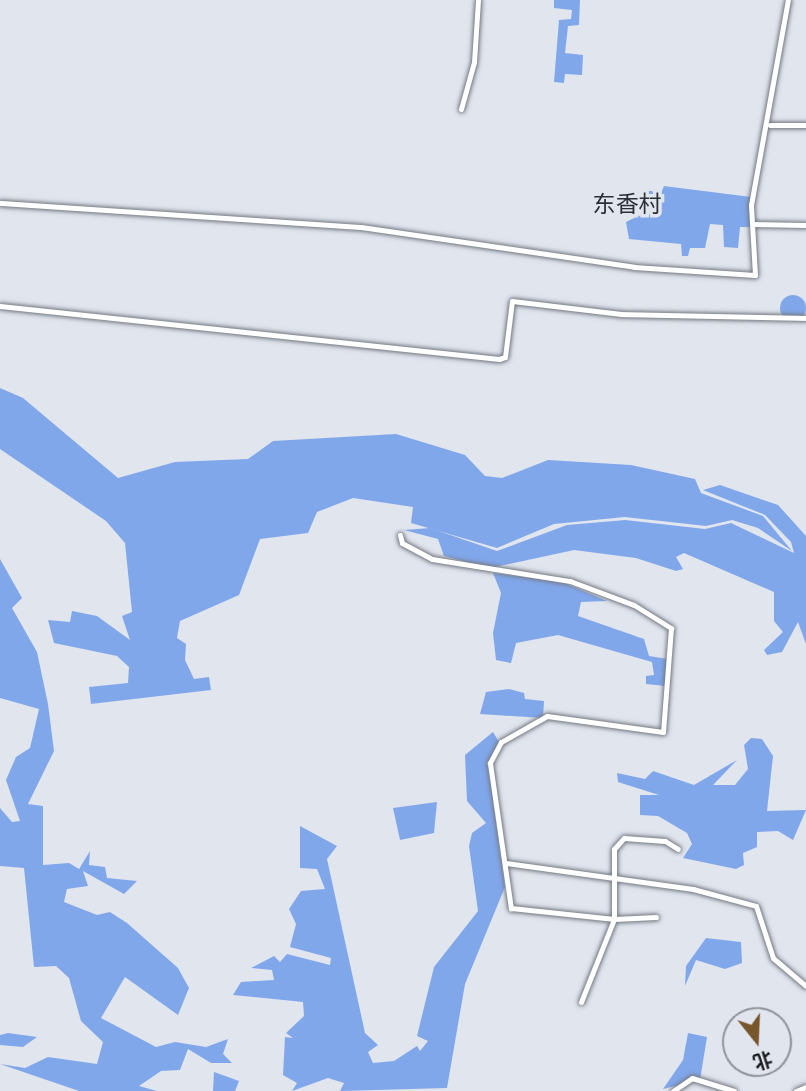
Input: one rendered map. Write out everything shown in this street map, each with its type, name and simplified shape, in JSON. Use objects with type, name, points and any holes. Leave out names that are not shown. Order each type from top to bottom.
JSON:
[{"type":"street","points":[[461,109],[474,62],[478,0]]},
{"type":"street","points":[[0,203],[361,227],[634,267],[755,275],[752,224],[788,0]]},
{"type":"street","points":[[769,125],[806,125]]},
{"type":"street","points":[[752,224],[806,225]]},
{"type":"street","points":[[0,306],[499,359],[512,301],[621,314],[806,318]]},
{"type":"street","points":[[400,536],[402,543],[432,559],[576,583],[647,611],[673,633],[663,732],[547,716],[493,752],[514,910],[614,919],[656,917]]},
{"type":"street","points":[[581,1002],[614,919],[619,841],[665,841],[678,849]]},
{"type":"street","points":[[506,863],[616,882],[693,889],[756,906],[773,958],[806,986]]},
{"type":"street","points":[[673,1091],[692,1078],[734,1091]]},
{"type":"street","points":[[796,1091],[806,1087]]},
{"type":"shaded area","points":[[554,0],[580,0],[579,25],[568,26],[565,53],[583,55],[582,75],[565,74],[564,83],[554,82],[559,20],[571,19],[572,10],[554,8]]},
{"type":"shaded area","points":[[664,186],[751,197],[753,227],[740,227],[738,248],[724,247],[723,225],[710,224],[705,248],[690,248],[688,256],[682,256],[681,244],[629,239],[626,222],[640,215],[645,190],[661,193]]},
{"type":"shaded area","points":[[793,295],[802,299],[806,308],[802,317],[793,321],[784,317],[780,308],[784,299]]},
{"type":"shaded area","points":[[0,388],[23,398],[118,478],[175,462],[248,459],[273,441],[396,434],[465,455],[485,476],[502,478],[548,460],[631,465],[695,479],[701,493],[763,516],[792,551],[758,528],[732,520],[706,526],[625,517],[554,524],[497,548],[411,523],[413,507],[353,498],[317,512],[308,533],[260,539],[239,595],[180,621],[177,638],[186,644],[185,660],[194,679],[209,677],[211,690],[91,704],[89,687],[128,683],[129,667],[117,656],[54,643],[48,620],[70,622],[72,611],[97,616],[130,640],[122,616],[132,612],[125,543],[106,521],[0,449]]},
{"type":"shaded area","points":[[720,485],[778,505],[806,536],[806,644],[798,622],[782,652],[767,655],[764,650],[783,632],[774,621],[774,592],[684,553],[676,557],[683,569],[676,571],[636,558],[574,550],[490,568],[444,556],[438,539],[404,530],[430,528],[497,551],[567,525],[625,520],[705,529],[731,523],[794,553],[791,542],[765,515],[703,490]]},
{"type":"shaded area","points":[[0,559],[22,598],[12,608],[37,652],[48,704],[54,751],[28,804],[43,806],[43,865],[69,863],[79,869],[90,851],[89,865],[105,867],[107,878],[137,881],[124,894],[83,871],[88,886],[67,889],[64,902],[97,915],[110,912],[127,923],[178,968],[189,988],[178,1015],[125,977],[101,1018],[156,1047],[175,1042],[206,1047],[228,1039],[223,1054],[232,1063],[211,1063],[188,1049],[180,1070],[161,1071],[139,1086],[157,1091],[79,1091],[0,1064],[25,1068],[48,1057],[97,1064],[103,1042],[81,1021],[69,978],[56,966],[34,967],[24,868],[0,866],[0,808],[12,822],[20,821],[6,780],[16,757],[30,748],[39,709],[0,698]]},
{"type":"shaded area","points":[[493,573],[562,582],[607,601],[581,602],[578,616],[644,639],[649,656],[668,659],[666,686],[646,684],[646,676],[654,675],[652,662],[558,635],[516,643],[511,663],[496,660],[493,633],[501,593]]},
{"type":"shaded area","points":[[509,689],[524,693],[525,699],[544,701],[543,718],[480,714],[486,692]]},
{"type":"shaded area","points":[[493,732],[499,742],[488,766],[505,887],[465,984],[447,1088],[340,1091],[344,1083],[328,1078],[292,1091],[297,1083],[283,1075],[285,1037],[293,1038],[286,1033],[304,1016],[303,1002],[233,995],[241,982],[274,980],[272,970],[251,968],[274,956],[280,962],[287,954],[330,965],[331,958],[290,947],[296,924],[289,909],[301,891],[325,889],[317,869],[300,868],[300,826],[337,846],[327,859],[365,1033],[378,1045],[368,1052],[373,1063],[394,1061],[417,1046],[420,1051],[428,1041],[417,1036],[434,967],[478,911],[469,846],[472,833],[486,823],[467,801],[465,755]]},
{"type":"shaded area","points":[[751,738],[762,739],[773,756],[767,811],[806,810],[793,840],[778,831],[757,832],[757,847],[743,853],[744,865],[736,869],[683,858],[692,844],[687,833],[658,816],[640,815],[640,795],[659,795],[618,782],[617,773],[645,779],[653,771],[694,785],[737,760],[713,785],[735,785],[748,769],[744,745]]},
{"type":"shaded area","points":[[437,802],[434,833],[400,840],[393,808]]},
{"type":"shaded area","points":[[706,938],[741,942],[742,963],[725,969],[696,960],[685,986],[686,966]]},
{"type":"shaded area","points":[[8,1033],[37,1037],[23,1047],[0,1045],[0,1035]]},
{"type":"shaded area","points":[[688,1033],[707,1037],[700,1080],[663,1089],[683,1060]]},
{"type":"shaded area","points":[[214,1072],[239,1081],[235,1091],[213,1091]]},
{"type":"district","name":"东香村","points":[[627,205]]}]
